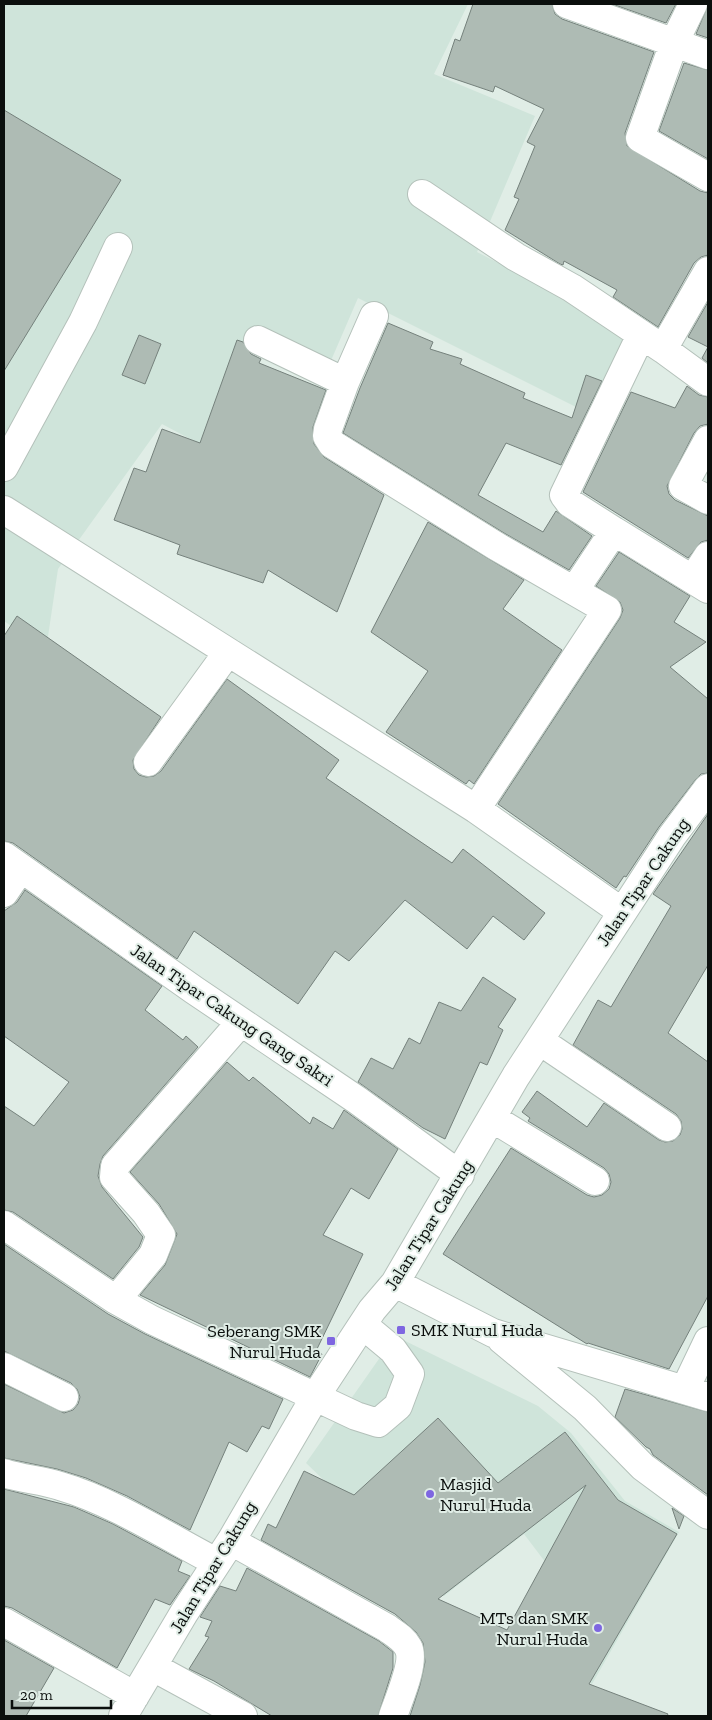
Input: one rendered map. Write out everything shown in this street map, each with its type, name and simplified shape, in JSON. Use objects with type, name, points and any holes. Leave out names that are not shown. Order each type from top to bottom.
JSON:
[{"type":"street","points":[[567,4],[708,55]]},
{"type":"street","points":[[694,4],[674,43],[640,138],[708,177]]},
{"type":"street","points":[[422,194],[516,257],[572,288],[708,382]]},
{"type":"street","points":[[4,467],[83,322],[118,248]]},
{"type":"street","points":[[708,271],[652,342],[564,495],[570,503],[701,584],[708,556]]},
{"type":"street","points":[[374,316],[345,382],[328,430],[328,436],[332,444],[607,610],[476,809]]},
{"type":"street","points":[[258,340],[345,382]]},
{"type":"street","points":[[708,440],[683,486],[708,500]]},
{"type":"street","points":[[4,510],[476,809],[622,912]]},
{"type":"street","points":[[574,591],[614,531]]},
{"type":"street","points":[[148,762],[228,652]]},
{"type":"street","name":"Jalan Tipar Cakung","points":[[129,1706],[315,1397],[363,1325],[395,1283],[460,1175],[516,1076],[622,912],[699,817],[708,788]]},
{"type":"street","points":[[4,893],[12,862]]},
{"type":"street","name":"Jalan Tipar Cakung Gang Sakri","points":[[12,862],[241,1022],[357,1100],[460,1175]]},
{"type":"street","points":[[116,1300],[153,1255],[160,1235],[146,1213],[114,1177],[115,1166],[241,1022]]},
{"type":"street","points":[[540,1041],[667,1127]]},
{"type":"street","points":[[492,1118],[595,1181]]},
{"type":"street","points":[[4,1225],[116,1300],[152,1320],[315,1397],[378,1423],[398,1406],[410,1374],[393,1350],[363,1325]]},
{"type":"street","points":[[395,1283],[493,1333],[697,1393],[708,1341]]},
{"type":"street","points":[[493,1333],[585,1408],[643,1467],[708,1515]]},
{"type":"street","points":[[4,1367],[64,1397]]},
{"type":"street","points":[[4,1473],[23,1480],[59,1486],[224,1551],[387,1628],[402,1639],[409,1648],[410,1666],[393,1716]]},
{"type":"street","points":[[4,1622],[129,1706]]},
{"type":"street","points":[[154,1667],[243,1716]]},
{"type":"shaded area","points":[[4,4],[468,4],[434,74],[535,116],[477,252],[645,338],[600,419],[358,298],[320,386],[252,352],[209,449],[162,424],[58,569],[46,650],[4,621]]},
{"type":"shaded area","points":[[395,1336],[538,1406],[571,1433],[625,1501],[679,1532],[592,1684],[553,1662],[549,1567],[524,1534],[444,1596],[306,1463]]},
{"type":"building","points":[[473,4],[552,4],[555,14],[562,19],[654,52],[625,133],[627,146],[700,191],[708,193],[708,255],[701,257],[694,263],[658,327],[613,297],[617,290],[564,261],[563,265],[560,264],[505,230],[519,199],[514,197],[535,146],[527,142],[544,109],[495,86],[493,92],[443,75],[455,39],[460,41]]},
{"type":"building","points":[[612,4],[676,4],[666,23]]},
{"type":"building","points":[[708,5],[708,38],[696,34]]},
{"type":"building","points":[[684,63],[708,70],[708,159],[659,131]]},
{"type":"building","points":[[4,110],[121,180],[4,371]]},
{"type":"building","points":[[708,302],[708,347],[688,337]]},
{"type":"building","points":[[388,323],[433,342],[430,349],[462,359],[460,364],[525,393],[523,398],[572,418],[586,375],[602,381],[561,465],[506,443],[478,495],[543,532],[556,511],[592,536],[569,570],[504,533],[343,433]]},
{"type":"building","points":[[139,335],[161,344],[145,384],[122,375]]},
{"type":"building","points":[[237,340],[243,342],[251,354],[261,359],[259,363],[326,390],[313,427],[314,444],[324,457],[384,495],[337,612],[268,570],[263,583],[177,554],[180,545],[114,520],[134,468],[146,472],[162,429],[200,443]]},
{"type":"building","points":[[708,347],[708,363],[702,358]]},
{"type":"building","points":[[687,386],[699,395],[708,397],[708,424],[700,426],[694,433],[667,486],[669,494],[675,500],[708,516],[708,540],[701,542],[688,558],[583,492],[631,392],[675,408]]},
{"type":"building","points":[[428,522],[524,580],[503,609],[562,650],[474,784],[469,780],[466,784],[386,732],[428,671],[371,632]]},
{"type":"building","points":[[619,552],[690,596],[674,622],[706,642],[670,667],[708,699],[708,773],[701,774],[696,779],[659,827],[626,877],[624,876],[616,888],[498,804],[620,618],[623,610],[620,602],[596,586]]},
{"type":"building","points":[[17,616],[161,717],[133,760],[134,769],[139,775],[146,777],[154,776],[161,771],[227,679],[339,760],[326,778],[452,863],[463,849],[545,913],[524,940],[493,916],[467,949],[405,900],[349,961],[335,951],[298,1004],[194,931],[177,959],[13,843],[4,841],[4,636]]},
{"type":"building","points":[[708,814],[708,965],[668,1033],[708,1062],[708,1296],[669,1369],[587,1344],[443,1254],[511,1148],[587,1195],[594,1197],[602,1195],[609,1189],[611,1182],[609,1174],[604,1168],[528,1121],[530,1118],[522,1112],[537,1091],[587,1127],[604,1103],[659,1140],[665,1142],[673,1141],[680,1135],[682,1129],[681,1121],[676,1114],[573,1045],[598,1000],[611,1007],[671,906],[653,894]]},
{"type":"building","points":[[25,890],[162,986],[145,1010],[183,1040],[186,1036],[198,1047],[103,1156],[100,1164],[98,1176],[102,1187],[143,1237],[139,1247],[113,1279],[13,1212],[4,1210],[4,1106],[34,1126],[69,1082],[4,1036],[4,911],[17,902]]},
{"type":"building","points":[[483,977],[516,999],[498,1027],[503,1030],[487,1065],[480,1062],[445,1139],[423,1128],[358,1082],[371,1058],[393,1069],[409,1038],[420,1044],[439,1002],[461,1011]]},
{"type":"building","points":[[227,1062],[249,1081],[253,1077],[310,1124],[313,1117],[333,1129],[344,1110],[398,1149],[369,1199],[351,1188],[323,1235],[363,1254],[316,1351],[322,1354],[310,1377],[140,1295],[165,1265],[177,1234],[159,1204],[130,1172]]},
{"type":"building","points":[[4,1244],[108,1314],[145,1334],[283,1399],[269,1429],[262,1426],[247,1452],[229,1442],[190,1530],[127,1496],[86,1478],[57,1469],[4,1458],[4,1384],[64,1413],[73,1410],[78,1404],[80,1397],[77,1389],[71,1383],[4,1351]]},
{"type":"building","points":[[625,1389],[708,1412],[708,1495],[653,1455],[650,1449],[615,1417]]},
{"type":"building","points":[[438,1418],[498,1483],[565,1432],[618,1500],[677,1534],[589,1684],[668,1714],[667,1716],[410,1716],[425,1662],[423,1643],[416,1632],[395,1614],[261,1540],[268,1524],[276,1528],[304,1471],[354,1495]],"holes":[[[586,1485],[507,1630],[438,1599]]]},
{"type":"building","points":[[4,1489],[74,1507],[113,1524],[182,1561],[178,1571],[190,1576],[170,1605],[155,1599],[117,1668],[12,1608],[4,1606]]},
{"type":"building","points":[[672,1508],[684,1516],[679,1529]]},
{"type":"building","points":[[247,1568],[379,1641],[393,1652],[393,1668],[378,1716],[272,1716],[214,1681],[189,1669],[209,1637],[205,1636],[212,1621],[200,1617],[220,1586],[236,1591]]},
{"type":"building","points":[[4,1640],[54,1668],[26,1716],[4,1716]]},
{"type":"place","name":"SMK Nurul Huda","points":[[401,1330]]},
{"type":"place","name":"Seberang SMK Nurul Huda","points":[[331,1341]]},
{"type":"place","name":"Masjid Nurul Huda","points":[[430,1494]]},
{"type":"place","name":"MTs dan SMK Nurul Huda","points":[[598,1628]]}]
